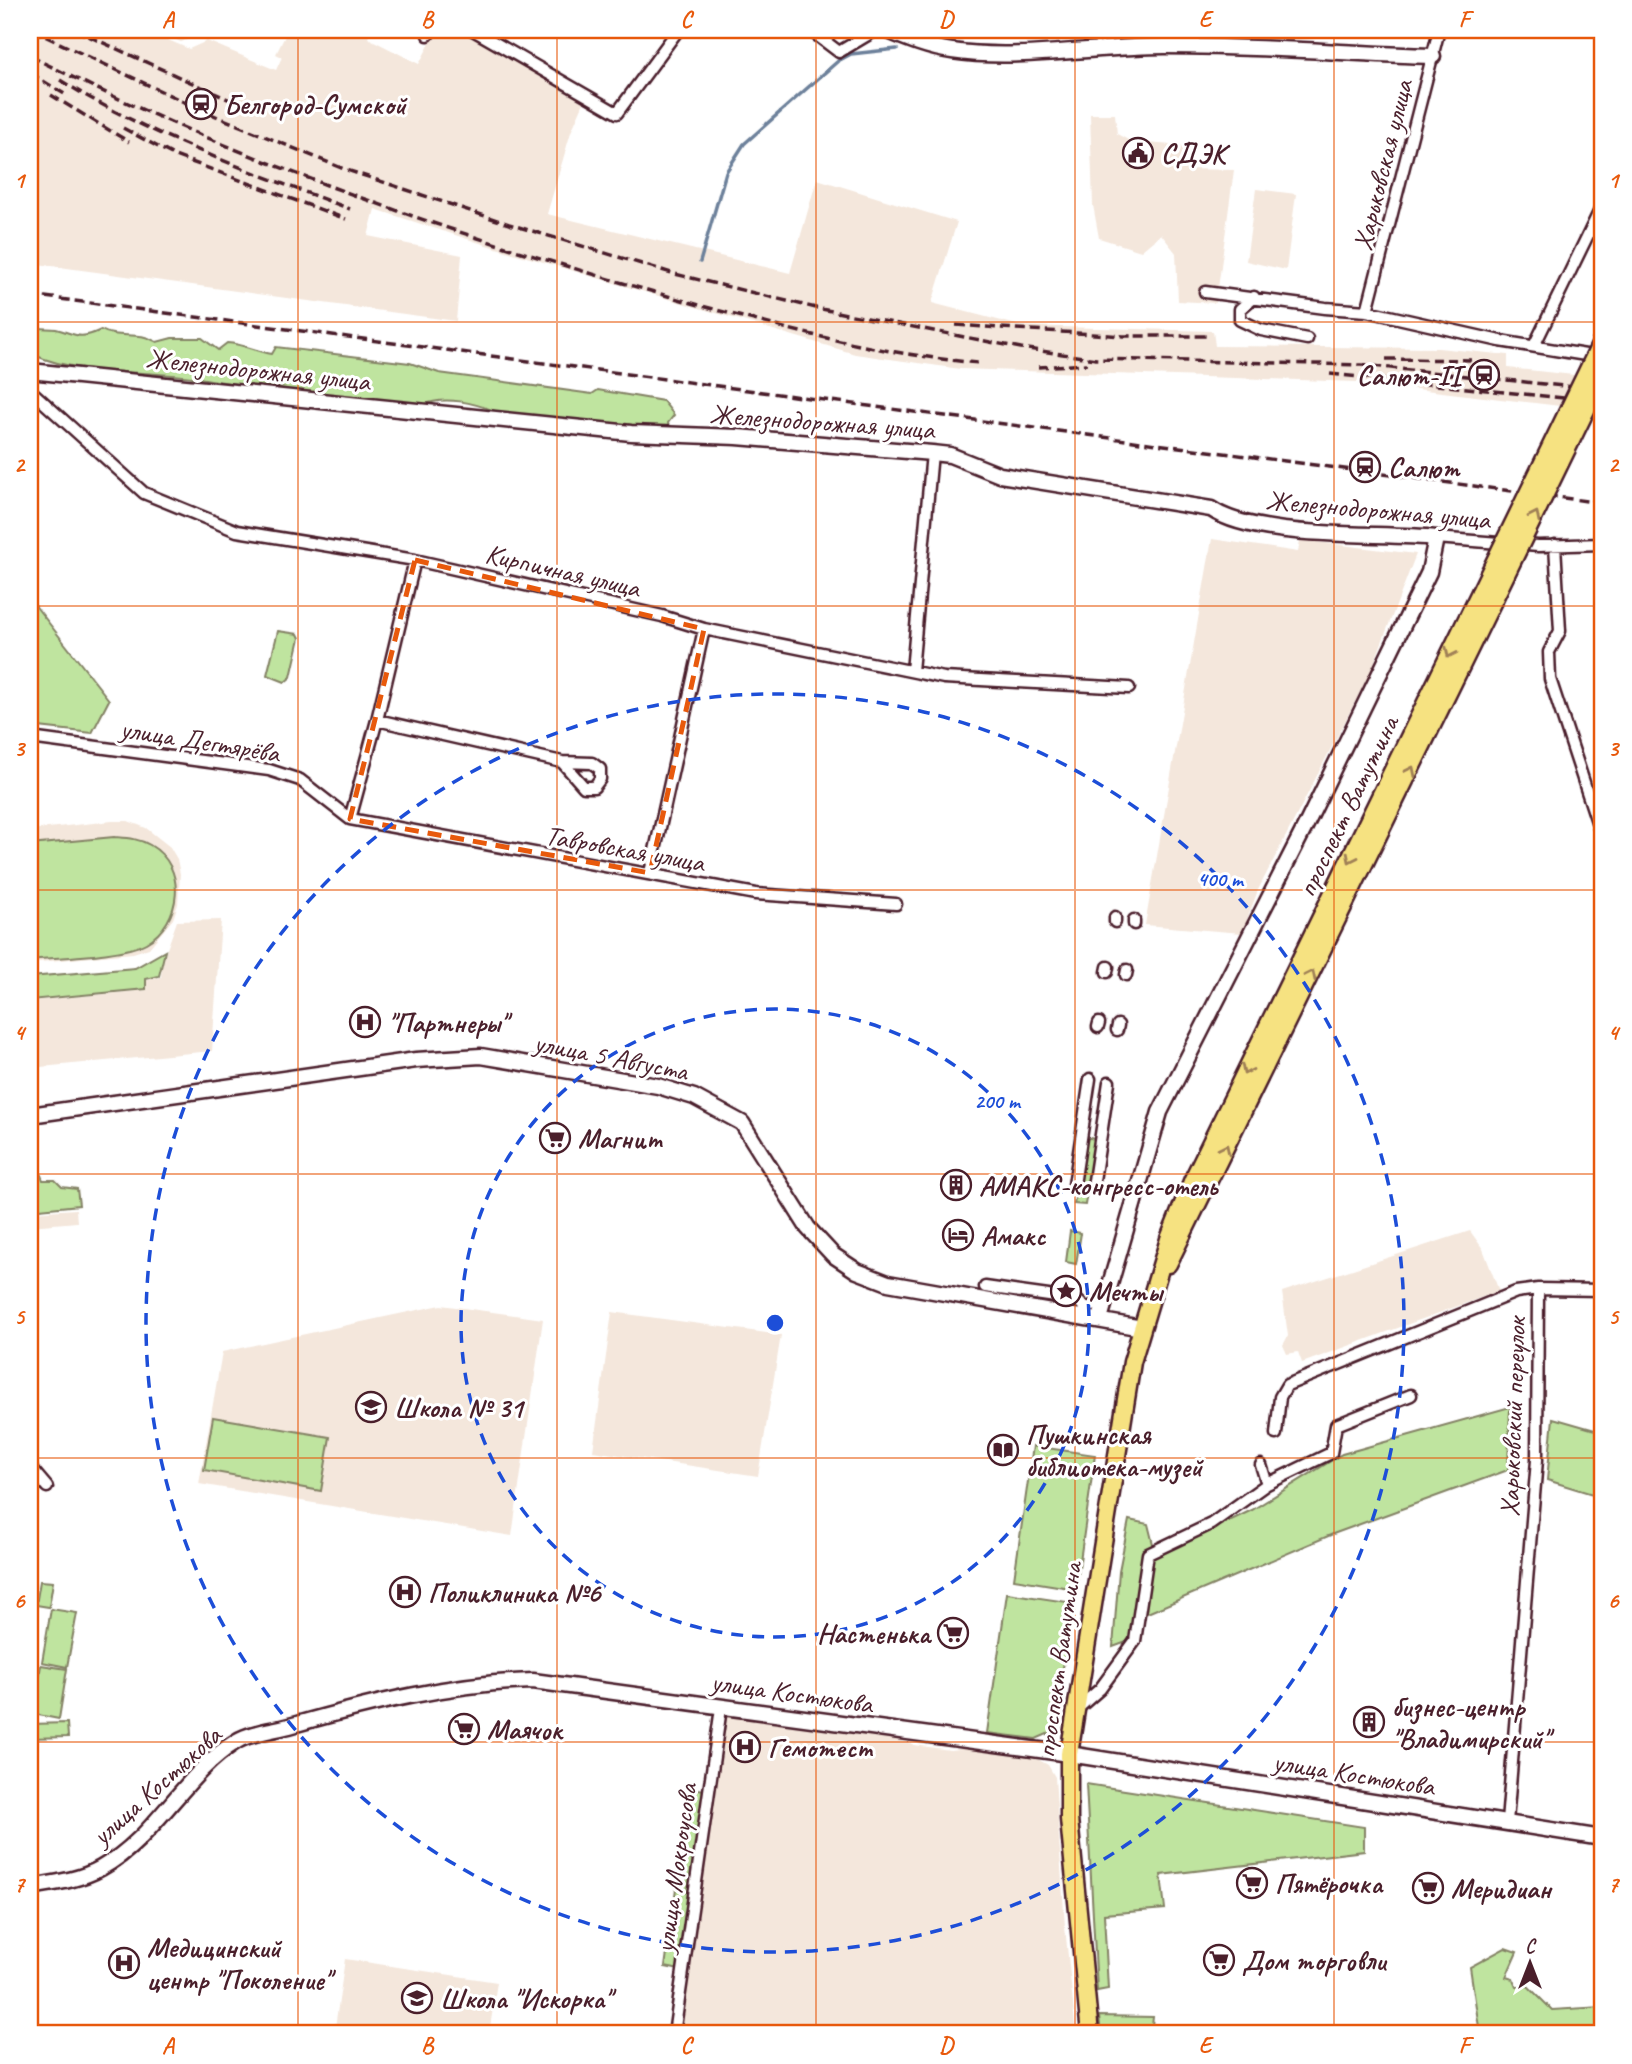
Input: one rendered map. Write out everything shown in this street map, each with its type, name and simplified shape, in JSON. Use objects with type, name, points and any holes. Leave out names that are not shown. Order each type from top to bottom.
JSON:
[{"type":"main road","name":"проспект Ватутина","points":[[1090,2034],[1069,1819],[1069,1754],[1117,1446],[1151,1297],[1487,595],[1602,341]]},
{"type":"main road","name":"проспект Ватутина","points":[[1487,595],[1602,377]]},
{"type":"street","points":[[473,30],[617,113],[678,30]]},
{"type":"street","points":[[810,30],[839,52],[876,30]]},
{"type":"street","points":[[886,30],[913,41],[951,51],[988,53],[1163,46],[1266,47],[1433,56]]},
{"type":"street","name":"Харьковская улица","points":[[1367,311],[1439,30]]},
{"type":"street","points":[[1534,346],[1602,206]]},
{"type":"street","points":[[1205,292],[1325,309],[1367,311],[1392,319],[1602,357]]},
{"type":"street","points":[[1255,297],[1240,309],[1240,320],[1261,330],[1307,339]]},
{"type":"street","name":"Железнодорожная улица","points":[[30,371],[631,433],[737,437],[950,455],[1000,475],[1211,509],[1227,520],[1312,533],[1390,533],[1555,545],[1602,544]]},
{"type":"street","name":"Кирпичная улица","points":[[30,390],[144,493],[237,531],[415,559],[662,616],[704,629],[944,678],[1129,688]]},
{"type":"street","points":[[912,671],[932,453]]},
{"type":"street","points":[[985,1287],[1053,1294],[1086,1306],[1160,1112],[1306,825],[1429,572],[1436,538]]},
{"type":"street","points":[[1555,545],[1560,631],[1549,652],[1550,679],[1602,837]]},
{"type":"street","points":[[350,819],[377,720],[415,559]]},
{"type":"street","points":[[650,873],[704,629]]},
{"type":"street","points":[[377,720],[562,762]]},
{"type":"street","name":"улица Дегтярёва","points":[[30,738],[268,770],[300,780],[350,819]]},
{"type":"street","name":"Тавровская улица","points":[[350,819],[520,853],[650,873],[756,894],[896,904]]},
{"type":"street","name":"улица 5 Августа","points":[[30,1115],[416,1060],[481,1056],[658,1086],[694,1097],[742,1123],[808,1228],[833,1255],[857,1271],[888,1283],[1086,1306],[1142,1328]]},
{"type":"street","points":[[1074,1185],[1090,1079]]},
{"type":"street","points":[[1093,1188],[1109,1082]]},
{"type":"street","points":[[1538,1289],[1602,1290]]},
{"type":"street","name":"Харьковский переулок","points":[[1276,1434],[1280,1397],[1287,1385],[1516,1292],[1538,1289],[1537,1460],[1507,1822]]},
{"type":"street","points":[[1076,1710],[1100,1689],[1135,1641],[1148,1554],[1211,1524],[1267,1484],[1331,1453],[1336,1425],[1411,1395]]},
{"type":"street","points":[[1261,1465],[1267,1484]]},
{"type":"street","points":[[30,1467],[47,1487]]},
{"type":"street","name":"улица Костюкова","points":[[30,1887],[70,1879],[113,1861],[127,1851],[198,1774],[239,1740],[382,1702],[492,1682],[533,1681],[1069,1754],[1602,1838]]},
{"type":"street","name":"улица Мокроусова","points":[[674,2034],[721,1708]]},
{"type":"highlighted area","points":[[415,560],[704,629],[650,873],[350,819]]},
{"type":"shaded area","points":[[30,30],[145,30],[189,49],[207,41],[276,70],[282,57],[276,54],[288,30],[371,30],[368,38],[419,64],[437,30],[459,30],[585,100],[571,132],[547,214],[790,273],[817,179],[957,222],[932,303],[1021,326],[1213,331],[1215,346],[1438,348],[1508,355],[1508,368],[1602,378],[1602,411],[1358,382],[960,369],[855,354],[486,245],[375,209],[368,236],[462,255],[456,321],[30,263]]},
{"type":"shaded area","points":[[151,30],[195,30],[192,38],[181,42]]},
{"type":"shaded area","points":[[1090,114],[1115,114],[1117,134],[1132,142],[1187,146],[1187,169],[1234,170],[1216,303],[1178,301],[1176,253],[1161,234],[1141,251],[1099,238],[1093,205]]},
{"type":"shaded area","points":[[1256,189],[1296,194],[1286,270],[1246,261]]},
{"type":"shaded area","points":[[1212,539],[1298,552],[1300,540],[1416,554],[1371,671],[1258,890],[1242,933],[1145,925]]},
{"type":"shaded area","points":[[128,821],[146,828],[170,847],[177,859],[180,874],[178,904],[173,919],[149,948],[133,953],[30,963],[30,830]]},
{"type":"shaded area","points":[[221,920],[212,1051],[30,1068],[30,1001],[147,990],[147,980],[161,977],[162,963],[177,921]]},
{"type":"shaded area","points":[[76,1209],[77,1222],[30,1226],[30,1212]]},
{"type":"shaded area","points":[[1470,1231],[1483,1249],[1499,1291],[1302,1363],[1298,1352],[1287,1354],[1283,1345],[1288,1336],[1282,1292]]},
{"type":"shaded area","name":"Школа № 31","points":[[441,1305],[543,1319],[512,1536],[199,1484],[222,1352]]},
{"type":"shaded area","points":[[612,1312],[781,1335],[758,1476],[593,1451]]},
{"type":"shaded area","points":[[725,1715],[896,1736],[914,1745],[950,1750],[972,1748],[1034,1757],[1048,1765],[1055,1777],[1065,1927],[1076,2034],[677,2034]]},
{"type":"shaded area","name":"Школа \"Искорка\"","points":[[345,1959],[497,1982],[489,2034],[334,2034]]},
{"type":"green space","points":[[33,327],[56,329],[82,336],[101,330],[143,336],[157,342],[172,338],[202,338],[218,350],[227,343],[272,354],[276,347],[410,363],[439,373],[592,394],[598,390],[663,401],[674,415],[668,423],[670,432],[498,412],[460,401],[422,405],[179,376],[93,369],[52,362],[34,355],[36,343],[30,333]]},
{"type":"green space","points":[[30,599],[109,700],[92,733],[30,726]]},
{"type":"green space","points":[[278,631],[298,634],[300,638],[291,677],[285,682],[267,675]]},
{"type":"green space","points":[[114,837],[150,845],[162,855],[170,867],[176,894],[167,922],[158,934],[146,943],[122,951],[30,960],[30,845]]},
{"type":"green space","points":[[165,951],[159,976],[146,979],[146,989],[30,1000],[30,977],[135,968]]},
{"type":"green space","points":[[1085,1137],[1095,1139],[1085,1205],[1074,1204]]},
{"type":"green space","points":[[39,1170],[43,1180],[55,1180],[62,1187],[77,1189],[79,1205],[30,1210],[30,1171]]},
{"type":"green space","points":[[1070,1231],[1081,1233],[1076,1264],[1066,1262]]},
{"type":"green space","points":[[1510,1407],[1508,1470],[1333,1534],[1145,1614],[1140,1637],[1113,1647],[1119,1571],[1129,1520],[1148,1524],[1156,1556],[1252,1510],[1342,1454]]},
{"type":"green space","points":[[213,1417],[330,1437],[321,1491],[204,1470]]},
{"type":"green space","points":[[1553,1418],[1602,1432],[1602,1497],[1547,1480]]},
{"type":"green space","points":[[1033,1446],[1095,1455],[1076,1589],[1014,1579]]},
{"type":"green space","points":[[40,1581],[53,1582],[49,1607],[36,1605]]},
{"type":"green space","points":[[1007,1593],[1074,1603],[1052,1732],[1036,1739],[987,1733]]},
{"type":"green space","points":[[51,1609],[77,1613],[67,1667],[42,1662]]},
{"type":"green space","points":[[41,1665],[67,1669],[59,1719],[33,1714]]},
{"type":"green space","points":[[67,1723],[68,1737],[30,1738],[30,1724]]},
{"type":"green space","points":[[1086,1784],[1364,1827],[1364,1851],[1161,1875],[1165,1909],[1104,1914],[1108,1989],[1097,1991]]},
{"type":"green space","points":[[690,1788],[706,1790],[680,1970],[665,1967]]},
{"type":"green space","points":[[1505,1948],[1517,1952],[1506,1977],[1513,1979],[1516,1986],[1528,1986],[1552,2010],[1602,2007],[1602,2034],[1480,2034],[1470,1967]]},
{"type":"green space","points":[[1099,2016],[1153,2017],[1151,2034],[1101,2034]]},
{"type":"waterway","points":[[700,262],[726,172],[744,144],[838,61],[851,54],[897,49]]},
{"type":"railway","points":[[32,30],[199,109],[344,169],[509,224],[675,274],[816,308],[1021,348],[1096,359],[1362,365],[1602,390]]},
{"type":"railway","points":[[75,30],[230,100]]},
{"type":"railway","points":[[30,56],[174,124],[247,154],[471,236],[623,283],[799,332],[888,351],[979,363]]},
{"type":"railway","points":[[30,73],[66,95]]},
{"type":"railway","points":[[60,80],[165,136],[350,209]]},
{"type":"railway","points":[[51,95],[129,142]]},
{"type":"railway","points":[[123,128],[175,156],[346,219]]},
{"type":"railway","points":[[30,295],[1602,503]]},
{"type":"railway","points":[[956,325],[1123,336],[1210,336]]},
{"type":"railway","points":[[1386,359],[1476,360]]},
{"type":"railway","points":[[1038,367],[1087,364]]},
{"type":"railway","points":[[1330,374],[1602,402]]},
{"type":"place","name":"Белгород-Сумской","points":[[201,104]]},
{"type":"place","name":"СДЭК","points":[[1138,153]]},
{"type":"place","name":"Салют-II","points":[[1484,375]]},
{"type":"place","name":"Салют","points":[[1365,467]]},
{"type":"place","name":"\"Партнеры\"","points":[[365,1022]]},
{"type":"place","name":"Магнит","points":[[555,1138]]},
{"type":"place","name":"АМАКС-конгресс-отель","points":[[956,1185]]},
{"type":"place","name":"Амакс","points":[[958,1235]]},
{"type":"place","name":"Мечты","points":[[1066,1291]]},
{"type":"place","name":"Школа № 31","points":[[371,1407]]},
{"type":"place","name":"Пушкинская библиотека-музей","points":[[1003,1450]]},
{"type":"place","name":"Поликлиника №6","points":[[405,1592]]},
{"type":"place","name":"Настенька","points":[[953,1633]]},
{"type":"place","name":"бизнес-центр \"Владимирский\"","points":[[1369,1722]]},
{"type":"place","name":"Маячок","points":[[464,1729]]},
{"type":"place","name":"Гемотест","points":[[745,1747]]},
{"type":"place","name":"Пятёрочка","points":[[1252,1883]]},
{"type":"place","name":"Меридиан","points":[[1428,1888]]},
{"type":"place","name":"Дом торговли","points":[[1219,1960]]},
{"type":"place","name":"Медицинский центр \"Поколение\"","points":[[124,1963]]},
{"type":"place","name":"Школа \"Искорка\"","points":[[417,1998]]}]
